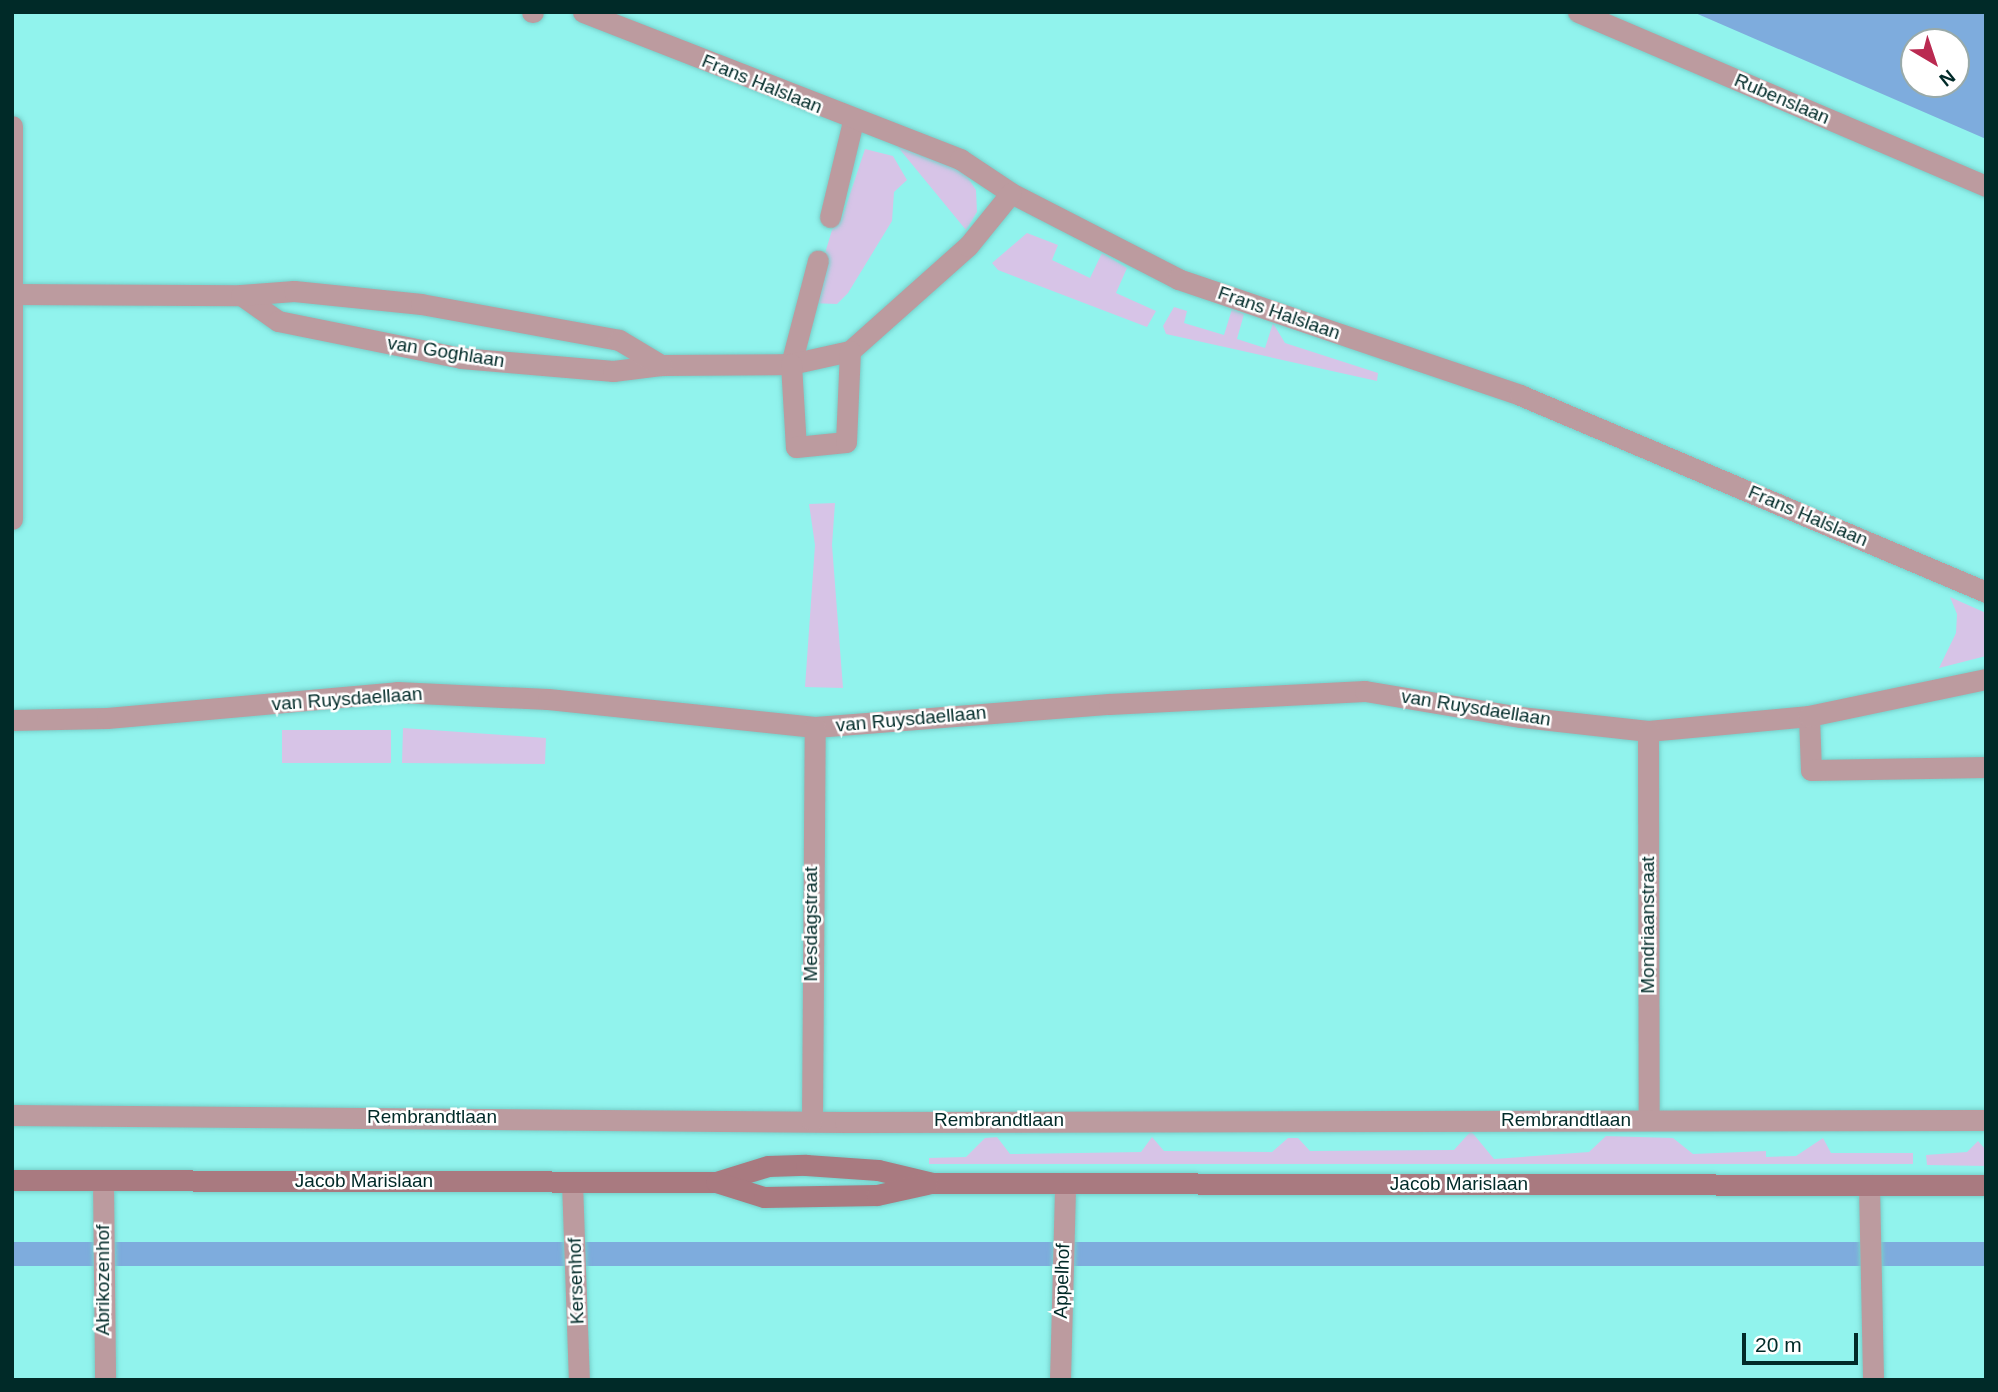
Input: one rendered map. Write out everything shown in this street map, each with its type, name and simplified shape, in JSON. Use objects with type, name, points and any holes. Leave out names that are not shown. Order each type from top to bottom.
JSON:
[{"type":"main road","name":"Jacob Marislaan","points":[[12,1180],[716,1182],[768,1166],[806,1165],[878,1170],[932,1183]]},
{"type":"main road","name":"Jacob Marislaan","points":[[716,1182],[764,1197],[877,1195],[932,1183],[1986,1185]]},
{"type":"street","name":"Frans Halslaan","points":[[583,12],[853,121],[960,159],[1011,193],[1178,279],[1520,394],[1986,592]]},
{"type":"street","name":"Rubenslaan","points":[[1578,12],[1986,186]]},
{"type":"street","points":[[830,218],[853,121]]},
{"type":"street","points":[[12,126],[12,519]]},
{"type":"street","name":"van Goghlaan","points":[[241,295],[278,321],[461,358],[613,371],[661,365],[791,364],[850,351],[968,246],[1011,193]]},
{"type":"street","points":[[818,260],[791,364],[796,447],[846,442],[850,351]]},
{"type":"street","points":[[14,294],[241,295],[294,291],[421,304],[619,340],[661,365]]},
{"type":"street","name":"van Ruysdaellaan","points":[[12,720],[107,718],[397,692],[548,699],[815,727],[1095,705],[1366,691],[1521,717],[1648,731],[1809,716],[1986,678]]},
{"type":"street","points":[[1809,716],[1811,770],[1986,767]]},
{"type":"street","name":"Mesdagstraat","points":[[812,1120],[815,727]]},
{"type":"street","name":"Mondriaanstraat","points":[[1648,731],[1649,1119]]},
{"type":"street","name":"Rembrandtlaan","points":[[12,1115],[812,1120],[1986,1120]]},
{"type":"street","name":"Abrikozenhof","points":[[103,1180],[105,1380]]},
{"type":"street","name":"Kersenhof","points":[[572,1182],[579,1380]]},
{"type":"street","name":"Appelhof","points":[[1060,1380],[1065,1183]]},
{"type":"street","points":[[1869,1185],[1873,1380]]},
{"type":"shaded area","points":[[897,146],[964,172],[976,190],[977,212],[966,230]]},
{"type":"shaded area","points":[[865,149],[893,156],[907,180],[894,192],[892,221],[848,293],[837,304],[810,303],[835,220],[841,221]]},
{"type":"shaded area","points":[[1027,233],[1058,245],[1052,260],[1090,278],[1102,253],[1127,268],[1116,293],[1156,311],[1147,327],[998,270],[992,263]]},
{"type":"shaded area","points":[[1174,307],[1187,311],[1184,323],[1224,335],[1232,309],[1244,314],[1237,339],[1265,348],[1273,323],[1285,343],[1378,373],[1377,381],[1166,334],[1163,326]]},
{"type":"shaded area","points":[[835,503],[832,545],[843,688],[805,687],[815,545],[809,504]]},
{"type":"shaded area","points":[[1950,597],[1986,613],[1986,656],[1939,668],[1956,633],[1957,614]]},
{"type":"shaded area","points":[[403,728],[546,738],[545,764],[402,763]]},
{"type":"shaded area","points":[[282,730],[391,730],[391,763],[282,763]]},
{"type":"shaded area","points":[[1471,1131],[1494,1159],[1589,1152],[1606,1136],[1673,1138],[1693,1154],[1766,1151],[1766,1157],[1796,1156],[1823,1138],[1831,1153],[1913,1153],[1913,1164],[929,1164],[929,1158],[966,1157],[985,1138],[997,1137],[1010,1154],[1141,1152],[1152,1137],[1164,1151],[1272,1152],[1288,1138],[1298,1138],[1310,1151],[1454,1150]]},
{"type":"shaded area","points":[[1978,1141],[1986,1150],[1986,1166],[1927,1165],[1926,1155],[1967,1152]]},
{"type":"water","points":[[1693,12],[1986,12],[1986,139]]},
{"type":"water","points":[[12,1242],[1986,1242],[1986,1266],[12,1266]]}]
